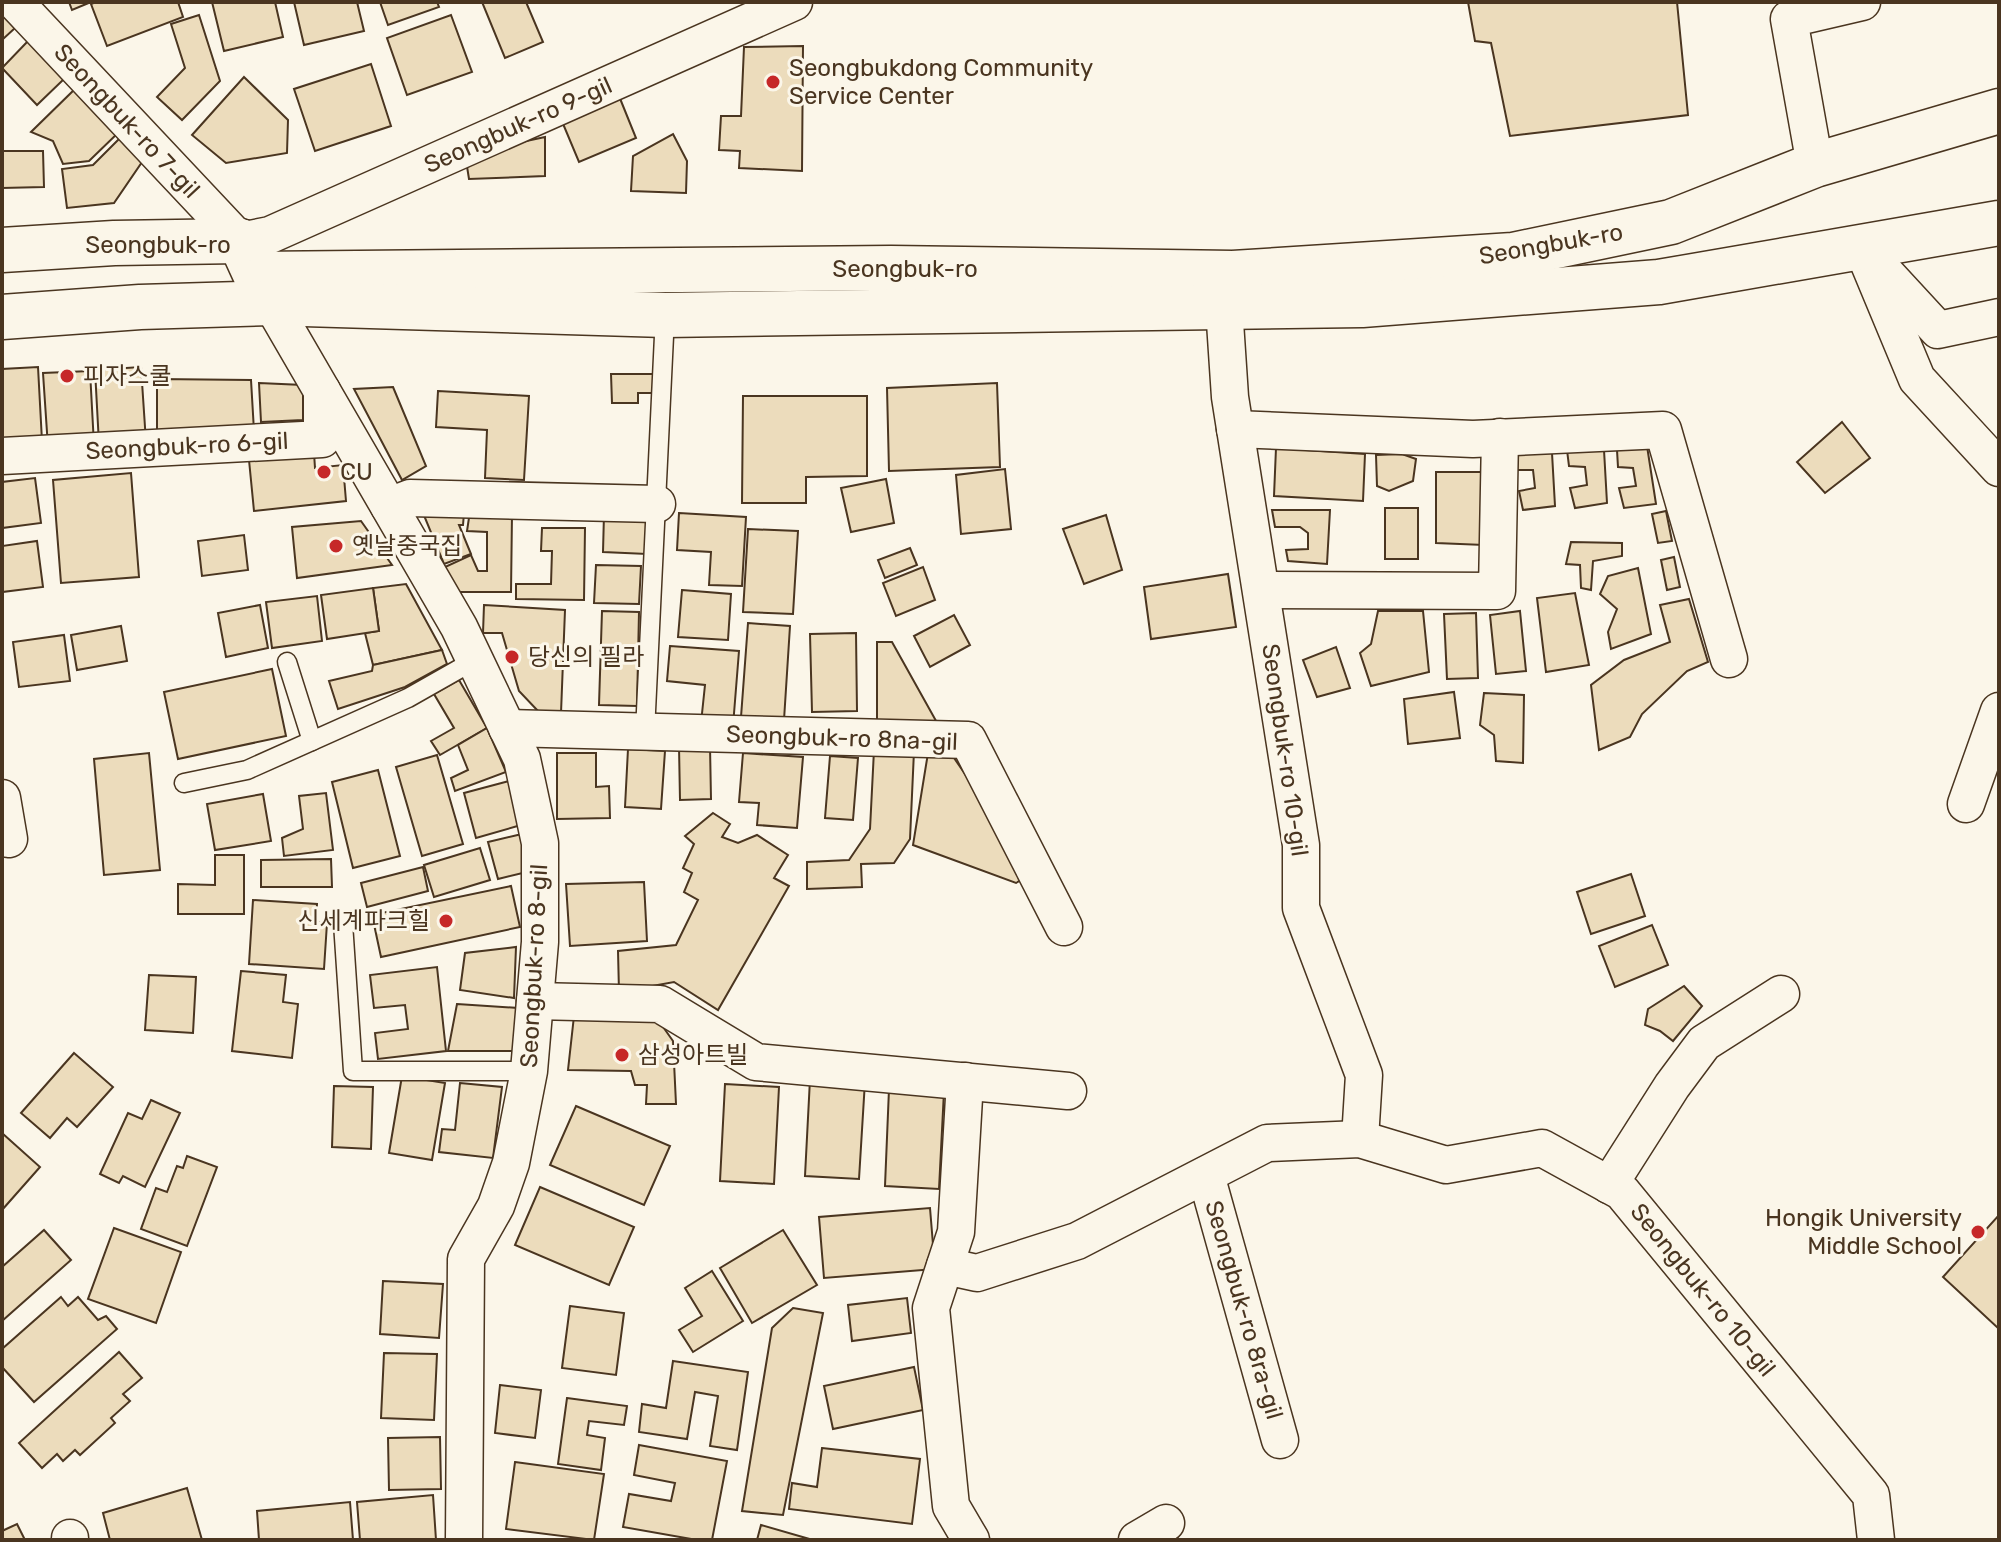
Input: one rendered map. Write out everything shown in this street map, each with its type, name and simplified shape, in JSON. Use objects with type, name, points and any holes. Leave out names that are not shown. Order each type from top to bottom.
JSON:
[{"type":"main road","name":"Seongbuk-ro","points":[[2,250],[114,243],[240,241],[255,274],[891,268],[1233,273],[1513,255],[1671,222],[1815,165],[1999,111]]},
{"type":"main road","name":"Seongbuk-ro","points":[[2,317],[140,307],[271,303],[665,315],[1362,305],[1659,282],[1999,223]]},
{"type":"main road","points":[[140,307],[205,267],[224,245],[240,241]]},
{"type":"street","name":"Seongbuk-ro 7-gil","points":[[15,2],[240,241]]},
{"type":"street","name":"Seongbuk-ro 9-gil","points":[[240,241],[270,235],[794,2]]},
{"type":"street","points":[[1815,165],[1789,19],[1862,2]]},
{"type":"street","points":[[1862,247],[1938,330],[1999,317]]},
{"type":"street","points":[[1862,247],[1917,379],[1999,468]]},
{"type":"street","name":"Seongbuk-ro 8-gil","points":[[271,303],[475,660],[522,759],[540,843],[540,942],[529,1071],[511,1163],[496,1206],[466,1259],[464,1540]]},
{"type":"street","name":"Seongbuk-ro 10-gil","points":[[1224,307],[1230,397],[1301,845],[1301,908],[1364,1075],[1360,1139]]},
{"type":"street","name":"Seongbuk-ro 6-gil","points":[[2,456],[322,439],[322,390]]},
{"type":"street","points":[[1235,429],[1473,439],[1663,430],[1729,659]]},
{"type":"street","points":[[1262,590],[1497,591],[1500,437]]},
{"type":"street","points":[[389,506],[410,498],[657,504]]},
{"type":"street","points":[[1966,804],[1999,711]]},
{"type":"street","name":"Seongbuk-ro 8na-gil","points":[[507,728],[968,740],[1064,927]]},
{"type":"street","points":[[2,798],[9,839],[2,838]]},
{"type":"street","points":[[1609,1185],[1672,1086],[1704,1043],[1781,994]]},
{"type":"street","points":[[535,1001],[660,1004],[756,1062],[1068,1091]]},
{"type":"street","points":[[956,1535],[931,1308],[956,1232],[965,1081]]},
{"type":"street","name":"Seongbuk-ro 10-gil","points":[[1206,1175],[1267,1143],[1360,1139],[1446,1165],[1542,1148],[1622,1192],[1871,1495],[1876,1540]]},
{"type":"street","name":"Seongbuk-ro 8ra-gil","points":[[945,1266],[977,1273],[1077,1241],[1206,1175],[1280,1440]]},
{"type":"lane","points":[[645,732],[665,315]]},
{"type":"lane","points":[[184,783],[247,770],[408,698],[475,660]]},
{"type":"lane","points":[[287,662],[312,741]]},
{"type":"lane","points":[[343,923],[353,1071],[529,1071]]},
{"type":"building","points":[[69,2],[91,2],[72,10]]},
{"type":"building","points":[[178,2],[183,17],[107,46],[91,4]]},
{"type":"building","points":[[212,2],[275,2],[283,37],[224,51]]},
{"type":"building","points":[[294,2],[357,2],[364,31],[304,45]]},
{"type":"building","points":[[380,2],[437,2],[439,7],[388,25]]},
{"type":"building","points":[[482,2],[526,2],[543,42],[505,58]]},
{"type":"building","points":[[1468,2],[1677,2],[1688,115],[1510,136],[1491,43],[1475,41]]},
{"type":"building","points":[[2,15],[15,28],[2,40]]},
{"type":"building","points":[[199,15],[220,81],[182,120],[157,97],[185,68],[171,24]]},
{"type":"building","points":[[451,15],[472,72],[407,95],[387,38]]},
{"type":"building","points":[[28,41],[64,79],[37,105],[2,68]]},
{"type":"building","name":"Seongbukdong Community Service Center","points":[[803,46],[802,171],[739,168],[740,151],[719,150],[721,116],[741,116],[744,47]]},
{"type":"building","points":[[371,64],[391,126],[315,151],[294,89]]},
{"type":"building","points":[[244,77],[288,120],[287,153],[226,163],[192,135]]},
{"type":"building","points":[[77,87],[120,131],[89,161],[63,164],[53,141],[31,132]]},
{"type":"building","points":[[619,96],[636,138],[579,162],[561,119]]},
{"type":"building","points":[[673,134],[687,161],[686,193],[631,191],[633,156]]},
{"type":"building","points":[[121,137],[142,162],[114,203],[67,208],[62,169],[93,165]]},
{"type":"building","points":[[545,137],[545,176],[469,179],[465,154]]},
{"type":"building","points":[[2,151],[43,151],[44,187],[2,188]]},
{"type":"building","points":[[38,367],[42,441],[2,444],[2,369]]},
{"type":"building","points":[[141,367],[146,442],[99,444],[95,370]]},
{"type":"building","points":[[90,371],[94,445],[48,447],[43,373]]},
{"type":"building","points":[[611,374],[655,374],[655,393],[638,393],[638,403],[612,403]]},
{"type":"building","points":[[157,379],[251,380],[254,431],[157,432]]},
{"type":"building","points":[[259,383],[303,385],[303,420],[261,422]]},
{"type":"building","points":[[997,383],[1000,467],[889,471],[887,388]]},
{"type":"building","points":[[393,387],[426,466],[402,480],[354,389]]},
{"type":"building","points":[[438,391],[529,396],[524,480],[485,478],[487,430],[436,427]]},
{"type":"building","points":[[743,396],[867,396],[867,476],[806,477],[806,503],[742,503]]},
{"type":"building","points":[[1842,422],[1870,458],[1825,493],[1797,462]]},
{"type":"building","points":[[1647,446],[1656,504],[1624,508],[1619,488],[1636,486],[1633,468],[1618,467],[1617,450]]},
{"type":"building","points":[[1276,448],[1365,454],[1363,501],[1274,496]]},
{"type":"building","points":[[1567,450],[1604,450],[1607,503],[1575,508],[1570,488],[1587,485],[1585,467],[1569,466]]},
{"type":"building","points":[[314,453],[315,468],[343,465],[346,501],[254,511],[249,460]]},
{"type":"building","points":[[1515,453],[1552,453],[1555,506],[1523,510],[1519,491],[1535,488],[1533,470],[1517,470]]},
{"type":"building","points":[[1402,454],[1416,459],[1413,481],[1389,491],[1377,486],[1376,455]]},
{"type":"building","points":[[1005,469],[1011,529],[961,534],[956,475]]},
{"type":"building","points":[[1436,472],[1483,472],[1484,545],[1436,543]]},
{"type":"building","points":[[131,473],[139,577],[61,583],[53,480]]},
{"type":"building","points":[[35,478],[41,523],[2,528],[2,482]]},
{"type":"building","points":[[886,479],[894,523],[851,532],[841,488]]},
{"type":"building","points":[[1385,508],[1418,508],[1418,559],[1385,559]]},
{"type":"building","points":[[1272,510],[1330,510],[1327,564],[1288,561],[1286,550],[1308,549],[1308,533],[1300,527],[1275,527]]},
{"type":"building","points":[[470,511],[512,514],[511,592],[456,592],[445,567],[471,555],[478,571],[487,571],[487,532],[467,531]]},
{"type":"building","points":[[1666,511],[1672,541],[1658,543],[1652,514]]},
{"type":"building","points":[[423,513],[464,513],[463,525],[459,525],[471,554],[444,564]]},
{"type":"building","points":[[679,513],[746,517],[742,586],[709,585],[711,552],[677,550]]},
{"type":"building","points":[[604,514],[649,516],[647,554],[603,552]]},
{"type":"building","points":[[1106,515],[1122,570],[1084,584],[1063,529]]},
{"type":"building","name":"옛날중국집","points":[[361,521],[392,565],[297,578],[292,527]]},
{"type":"building","points":[[542,528],[585,528],[584,600],[516,599],[516,584],[551,584],[552,551],[541,551]]},
{"type":"building","points":[[748,529],[798,531],[793,614],[743,612]]},
{"type":"building","points":[[244,535],[248,570],[202,576],[198,541]]},
{"type":"building","points":[[37,541],[43,587],[2,592],[2,546]]},
{"type":"building","points":[[1571,542],[1622,543],[1622,556],[1593,561],[1591,590],[1581,588],[1580,565],[1566,564]]},
{"type":"building","points":[[910,548],[917,565],[885,578],[878,560]]},
{"type":"building","points":[[1674,557],[1680,587],[1667,590],[1661,560]]},
{"type":"building","points":[[596,565],[641,566],[639,604],[594,603]]},
{"type":"building","points":[[923,567],[935,600],[896,616],[883,583]]},
{"type":"building","points":[[1638,568],[1651,634],[1611,649],[1608,632],[1617,609],[1600,594],[1608,576]]},
{"type":"building","points":[[1228,574],[1236,627],[1151,639],[1144,587]]},
{"type":"building","points":[[406,584],[442,650],[373,665],[365,633],[379,631],[373,588]]},
{"type":"building","points":[[373,588],[379,631],[327,639],[321,595]]},
{"type":"building","points":[[682,590],[731,594],[728,640],[678,637]]},
{"type":"building","points":[[1575,593],[1589,665],[1546,672],[1537,598]]},
{"type":"building","points":[[317,596],[322,641],[272,648],[266,602]]},
{"type":"building","points":[[1689,599],[1708,662],[1687,671],[1642,714],[1630,737],[1599,750],[1591,685],[1624,660],[1670,642],[1660,605]]},
{"type":"building","points":[[260,605],[268,648],[226,657],[218,613]]},
{"type":"building","points":[[484,605],[565,610],[561,713],[538,711],[519,691],[502,633],[483,633]]},
{"type":"building","points":[[602,611],[639,612],[637,706],[599,705]]},
{"type":"building","points":[[1378,611],[1423,611],[1429,672],[1371,686],[1360,653],[1371,644]]},
{"type":"building","points":[[1520,611],[1526,671],[1496,674],[1490,615]]},
{"type":"building","points":[[1476,613],[1478,678],[1447,679],[1444,614]]},
{"type":"building","points":[[954,615],[970,645],[930,667],[914,636]]},
{"type":"building","points":[[748,623],[790,626],[784,720],[741,717]]},
{"type":"building","points":[[121,626],[127,661],[77,670],[71,635]]},
{"type":"building","points":[[856,633],[857,711],[812,712],[810,634]]},
{"type":"building","points":[[64,635],[70,681],[19,687],[13,642]]},
{"type":"building","points":[[877,642],[892,642],[940,728],[877,728]]},
{"type":"building","points":[[670,646],[739,651],[733,726],[701,723],[705,685],[667,681]]},
{"type":"building","points":[[1336,647],[1350,688],[1317,697],[1303,660]]},
{"type":"building","points":[[442,650],[447,664],[405,687],[338,709],[329,681],[372,671],[373,665]]},
{"type":"building","points":[[272,669],[286,736],[178,759],[164,692]]},
{"type":"building","points":[[459,680],[487,728],[440,755],[431,741],[454,728],[434,694]]},
{"type":"building","points":[[1454,692],[1460,738],[1408,744],[1404,699]]},
{"type":"building","points":[[1484,693],[1524,695],[1523,763],[1496,761],[1494,735],[1480,725]]},
{"type":"building","points":[[487,728],[506,772],[455,791],[451,778],[468,770],[458,745]]},
{"type":"building","points":[[679,746],[710,746],[711,799],[680,800]]},
{"type":"building","points":[[628,749],[665,751],[661,809],[625,807]]},
{"type":"building","points":[[874,750],[914,751],[910,839],[894,863],[861,864],[862,887],[807,889],[807,862],[849,860],[870,829]]},
{"type":"building","points":[[149,753],[160,870],[104,875],[94,759]]},
{"type":"building","points":[[557,753],[596,753],[596,787],[609,786],[610,818],[557,819]]},
{"type":"building","points":[[743,753],[803,757],[797,828],[757,825],[759,803],[739,802]]},
{"type":"building","points":[[928,753],[952,755],[1015,847],[1026,877],[1016,883],[913,845]]},
{"type":"building","points":[[437,755],[463,844],[422,856],[396,767]]},
{"type":"building","points":[[830,756],[858,758],[853,820],[825,818]]},
{"type":"building","points":[[378,770],[400,856],[353,868],[332,782]]},
{"type":"building","points":[[509,781],[521,825],[476,838],[464,793]]},
{"type":"building","points":[[326,793],[333,850],[284,856],[282,838],[303,829],[299,796]]},
{"type":"building","points":[[263,794],[271,841],[215,850],[207,804]]},
{"type":"building","points":[[713,813],[730,824],[722,837],[738,843],[757,835],[788,855],[774,878],[789,886],[718,1010],[674,982],[619,992],[618,951],[676,945],[698,900],[684,892],[692,873],[683,868],[694,844],[685,836]]},
{"type":"building","points":[[522,834],[531,871],[498,879],[488,842]]},
{"type":"building","points":[[480,848],[490,880],[434,897],[424,865]]},
{"type":"building","points":[[215,855],[244,855],[244,914],[178,914],[178,884],[215,885]]},
{"type":"building","points":[[331,859],[332,887],[261,887],[261,860]]},
{"type":"building","points":[[423,867],[428,891],[367,907],[361,883]]},
{"type":"building","points":[[1631,874],[1645,916],[1591,934],[1577,892]]},
{"type":"building","points":[[644,882],[647,941],[570,946],[566,884]]},
{"type":"building","name":"신세계파크힐","points":[[511,886],[520,927],[381,957],[372,915]]},
{"type":"building","points":[[253,900],[317,904],[316,922],[327,923],[324,969],[249,964]]},
{"type":"building","points":[[1652,925],[1668,965],[1615,987],[1599,946]]},
{"type":"building","points":[[516,947],[514,998],[460,990],[465,953]]},
{"type":"building","points":[[437,967],[446,1051],[378,1059],[375,1033],[408,1029],[405,1005],[374,1008],[370,975]]},
{"type":"building","points":[[241,971],[286,975],[283,1002],[298,1004],[292,1058],[232,1051]]},
{"type":"building","points":[[149,975],[196,977],[193,1033],[145,1030]]},
{"type":"building","points":[[1684,986],[1702,1006],[1673,1041],[1645,1025],[1648,1009]]},
{"type":"building","points":[[457,1004],[518,1008],[515,1051],[448,1051]]},
{"type":"building","name":"삼성아트빌","points":[[574,1016],[656,1017],[673,1041],[676,1104],[646,1104],[647,1085],[635,1085],[631,1071],[568,1070]]},
{"type":"building","points":[[74,1053],[113,1087],[77,1127],[67,1118],[50,1138],[21,1113]]},
{"type":"building","points":[[402,1076],[445,1083],[432,1160],[389,1153]]},
{"type":"building","points":[[810,1079],[865,1081],[859,1179],[805,1176]]},
{"type":"building","points":[[460,1083],[502,1087],[493,1158],[439,1152],[442,1129],[455,1130]]},
{"type":"building","points":[[725,1084],[779,1087],[774,1184],[720,1181]]},
{"type":"building","points":[[334,1086],[373,1087],[371,1149],[332,1147]]},
{"type":"building","points":[[889,1089],[944,1091],[939,1189],[885,1186]]},
{"type":"building","points":[[151,1100],[180,1113],[145,1187],[123,1176],[119,1183],[100,1174],[128,1113],[142,1119]]},
{"type":"building","points":[[576,1106],[670,1146],[644,1205],[550,1165]]},
{"type":"building","points":[[2,1133],[40,1167],[2,1210]]},
{"type":"building","points":[[187,1156],[217,1167],[187,1246],[141,1229],[156,1188],[167,1192],[177,1166],[183,1168]]},
{"type":"building","points":[[540,1187],[634,1227],[609,1285],[515,1245]]},
{"type":"building","points":[[930,1208],[935,1269],[824,1278],[819,1217]]},
{"type":"building","points":[[1999,1215],[1999,1329],[1943,1277]]},
{"type":"building","points":[[114,1228],[181,1252],[156,1323],[88,1299]]},
{"type":"building","points":[[44,1230],[71,1260],[2,1321],[2,1267]]},
{"type":"building","points":[[783,1230],[817,1285],[752,1323],[720,1268]]},
{"type":"building","points":[[712,1271],[743,1321],[693,1352],[679,1330],[702,1316],[685,1288]]},
{"type":"building","points":[[383,1281],[443,1284],[439,1338],[380,1334]]},
{"type":"building","points":[[61,1297],[68,1306],[78,1297],[98,1320],[106,1316],[117,1329],[34,1402],[2,1367],[2,1349]]},
{"type":"building","points":[[907,1298],[911,1333],[852,1341],[848,1305]]},
{"type":"building","points":[[570,1306],[624,1313],[616,1375],[562,1368]]},
{"type":"building","points":[[793,1308],[823,1313],[783,1515],[742,1511],[772,1328]]},
{"type":"building","points":[[119,1352],[142,1378],[123,1394],[130,1401],[111,1418],[115,1423],[80,1455],[75,1450],[63,1461],[57,1454],[42,1468],[19,1443]]},
{"type":"building","points":[[384,1353],[437,1354],[434,1420],[381,1418]]},
{"type":"building","points":[[673,1361],[748,1372],[737,1450],[710,1446],[718,1396],[695,1392],[687,1439],[639,1432],[642,1404],[666,1408]]},
{"type":"building","points":[[914,1367],[923,1410],[833,1429],[824,1386]]},
{"type":"building","points":[[500,1385],[541,1390],[535,1438],[495,1433]]},
{"type":"building","points":[[567,1398],[627,1406],[624,1425],[589,1421],[587,1435],[605,1438],[601,1470],[558,1464]]},
{"type":"building","points":[[440,1437],[441,1489],[389,1490],[388,1438]]},
{"type":"building","points":[[639,1445],[727,1461],[712,1540],[623,1527],[629,1494],[671,1501],[675,1483],[634,1475]]},
{"type":"building","points":[[822,1448],[920,1459],[912,1524],[789,1509],[792,1483],[817,1487]]},
{"type":"building","points":[[515,1462],[604,1474],[594,1540],[506,1529]]},
{"type":"building","points":[[187,1488],[202,1540],[110,1540],[103,1513]]},
{"type":"building","points":[[433,1495],[436,1540],[360,1540],[357,1502]]},
{"type":"building","points":[[350,1502],[353,1540],[259,1540],[257,1511]]},
{"type":"building","points":[[17,1524],[25,1540],[2,1540],[2,1531]]},
{"type":"building","points":[[761,1525],[813,1540],[757,1540]]},
{"type":"place","name":"Seongbukdong Community Service Center","points":[[773,82]]},
{"type":"place","name":"피자스쿨","points":[[67,376]]},
{"type":"place","name":"CU","points":[[324,472]]},
{"type":"place","name":"옛날중국집","points":[[336,546]]},
{"type":"place","name":"당신의 필라","points":[[512,657]]},
{"type":"place","name":"신세계파크힐","points":[[446,921]]},
{"type":"place","name":"삼성아트빌","points":[[622,1055]]},
{"type":"place","name":"Hongik University Middle School","points":[[1978,1232]]}]
